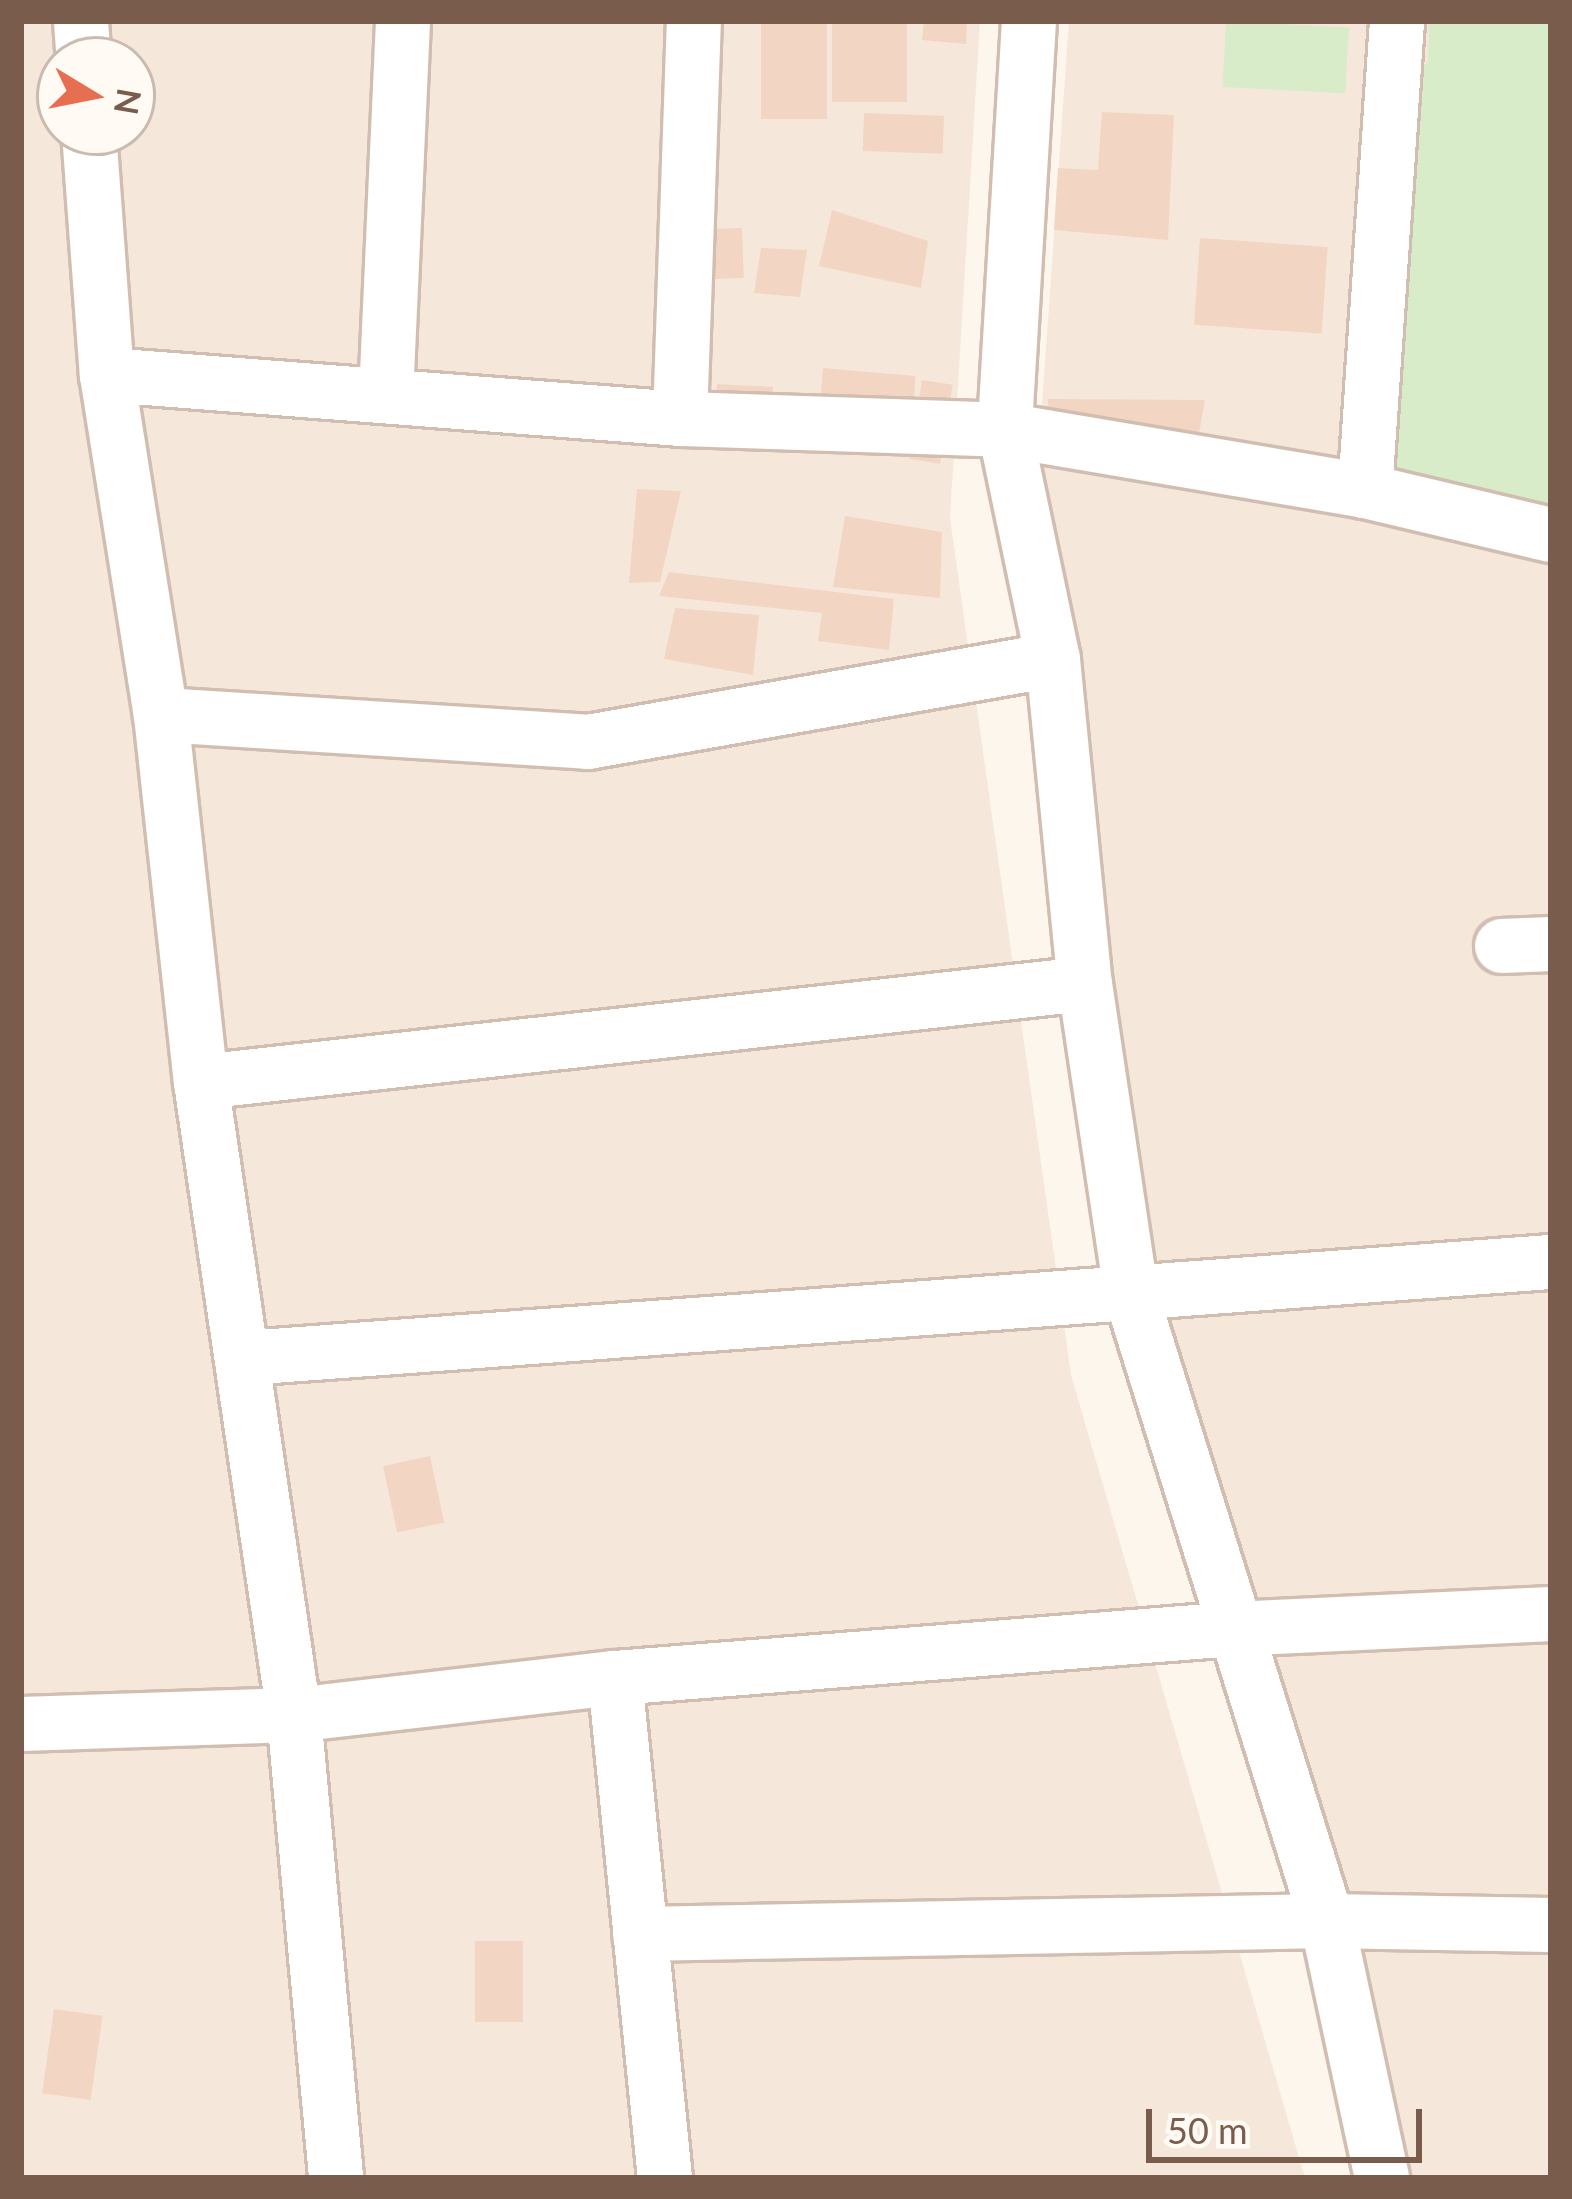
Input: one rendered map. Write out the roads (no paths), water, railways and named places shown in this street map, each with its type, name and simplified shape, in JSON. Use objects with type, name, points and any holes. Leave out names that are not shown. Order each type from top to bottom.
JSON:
[{"type":"street","points":[[386,396],[403,21]]},
{"type":"street","points":[[680,419],[694,21]]},
{"type":"street","points":[[1029,21],[1005,430],[1053,660],[1085,984],[1132,1297],[1327,1921],[1382,2178]]},
{"type":"street","points":[[1365,490],[1397,21]]},
{"type":"street","points":[[91,156],[107,376],[161,715],[201,1082],[246,1358],[294,1715],[335,2178]]},
{"type":"street","points":[[107,376],[680,419],[1005,430],[1365,490],[1551,535]]},
{"type":"street","points":[[161,715],[588,742],[1053,660]]},
{"type":"street","points":[[201,1082],[1085,984]]},
{"type":"street","points":[[246,1358],[1132,1297],[1551,1262]]},
{"type":"street","points":[[21,1724],[294,1715],[615,1678],[1232,1629],[1551,1614]]},
{"type":"street","points":[[615,1678],[665,2178]]},
{"type":"street","points":[[640,1934],[1327,1921],[1551,1925]]}]
